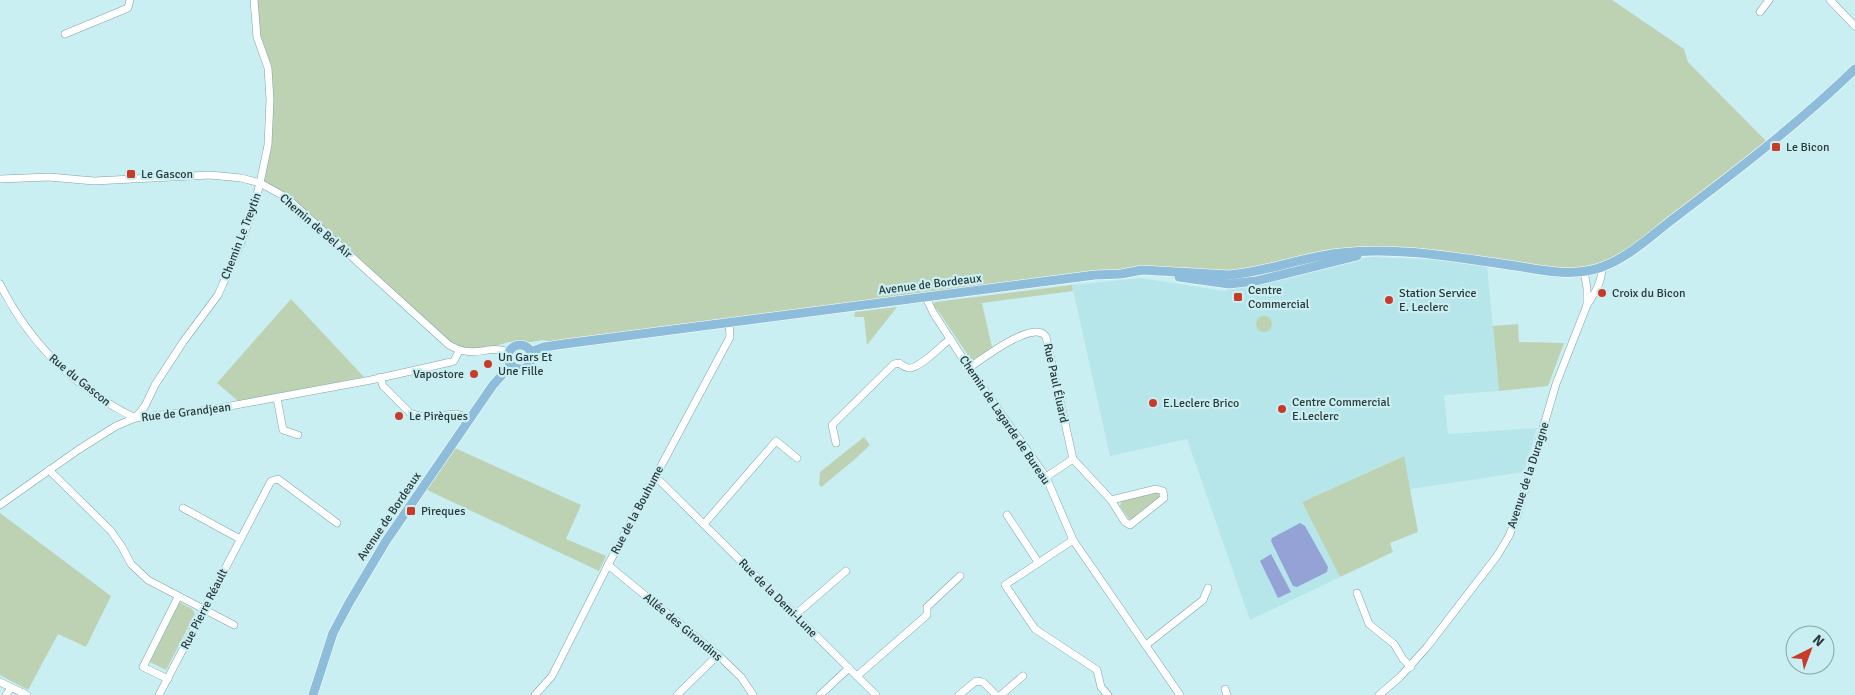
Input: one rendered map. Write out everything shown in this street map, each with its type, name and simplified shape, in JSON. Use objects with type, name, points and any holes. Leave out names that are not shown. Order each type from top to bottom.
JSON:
[{"type":"main road","points":[[1121,274],[1164,275],[1229,284],[1256,281],[1369,254],[1415,252],[1560,273],[1602,267],[1636,246],[1750,161],[1812,109],[1855,69]]},
{"type":"main road","name":"Avenue de Bordeaux","points":[[530,352],[557,345],[1095,275],[1121,274],[1142,270],[1229,275],[1333,254],[1389,250],[1415,252]]},
{"type":"main road","points":[[514,347],[526,347],[530,352],[531,359],[528,366],[521,369],[511,365],[508,359],[514,347]]},
{"type":"main road","name":"Avenue de Bordeaux","points":[[312,695],[333,633],[349,602],[390,535],[493,385],[511,365]]},
{"type":"street","points":[[65,34],[128,8],[130,0]]},
{"type":"street","name":"Chemin Le Treytin","points":[[135,418],[145,406],[155,385],[183,342],[218,295],[252,213],[268,145],[270,100],[268,68],[257,37],[254,0]]},
{"type":"street","points":[[1760,12],[1769,0]]},
{"type":"street","points":[[1830,0],[1855,26]]},
{"type":"street","name":"Chemin de Bel Air","points":[[0,179],[35,177],[94,181],[202,175],[236,178],[260,183],[287,198],[440,338],[459,351]]},
{"type":"street","name":"Avenue de la Duragne","points":[[1380,695],[1410,667],[1487,570],[1508,536],[1518,513],[1559,375],[1587,305],[1597,291],[1602,267]]},
{"type":"street","name":"Avenue de la Duragne","points":[[1584,271],[1587,305]]},
{"type":"street","name":"Rue du Gascon","points":[[0,284],[24,326],[43,351],[58,366],[110,406],[135,418]]},
{"type":"street","name":"Chemin de Lagarde de Bureau","points":[[926,298],[930,309],[969,368],[1046,478],[1073,540],[1180,695]]},
{"type":"street","name":"Rue de la Bouhume","points":[[535,695],[552,676],[608,565],[730,338],[729,322]]},
{"type":"street","name":"Rue Paul Éluard","points":[[969,368],[1022,335],[1038,330],[1044,332],[1073,459]]},
{"type":"street","points":[[836,443],[832,425],[894,364],[899,363],[912,368],[919,365],[950,339]]},
{"type":"street","points":[[459,351],[475,352],[497,349],[510,352]]},
{"type":"street","name":"Rue de Grandjean","points":[[0,505],[116,426],[135,418],[214,409],[370,380],[451,362],[454,361],[459,351]]},
{"type":"street","points":[[380,377],[383,386],[410,414],[423,417],[458,414],[470,418]]},
{"type":"street","points":[[277,398],[283,430],[298,435]]},
{"type":"street","points":[[704,524],[776,440],[797,458]]},
{"type":"street","points":[[1046,478],[1073,459],[1111,500],[1125,522],[1130,525],[1164,498],[1163,491],[1156,489],[1111,500]]},
{"type":"street","points":[[49,470],[110,532],[137,570],[148,580],[234,625]]},
{"type":"street","name":"Rue de la Demi-Lune","points":[[655,476],[876,695]]},
{"type":"street","name":"Rue Pierre Réault","points":[[159,695],[271,481],[278,479],[337,523]]},
{"type":"street","points":[[184,508],[240,539]]},
{"type":"street","points":[[1008,515],[1038,562]]},
{"type":"street","points":[[1073,540],[1005,585],[1035,629],[1097,670],[1101,687],[1108,695]]},
{"type":"street","name":"Allée des Girondins","points":[[608,565],[718,655],[740,677],[752,695]]},
{"type":"street","points":[[795,615],[846,570]]},
{"type":"street","points":[[857,676],[927,615],[927,607],[960,576]]},
{"type":"street","points":[[1146,646],[1203,600],[1208,588]]},
{"type":"street","points":[[1358,593],[1369,624],[1394,644],[1410,667]]},
{"type":"street","points":[[168,679],[143,667],[178,597]]},
{"type":"street","points":[[677,695],[718,655]]},
{"type":"street","points":[[820,695],[849,668]]},
{"type":"street","points":[[1001,695],[1023,676]]},
{"type":"street","points":[[959,695],[976,681],[983,682],[996,695]]},
{"type":"street","points":[[0,682],[27,695]]},
{"type":"street","points":[[6,695],[11,688]]},
{"type":"shaded area","points":[[1372,257],[1448,260],[1487,266],[1499,391],[1444,395],[1448,434],[1537,428],[1524,472],[1410,489],[1403,456],[1302,502],[1340,577],[1250,620],[1187,439],[1110,456],[1072,285],[1140,278],[1225,291],[1335,261]]},
{"type":"green space","points":[[254,0],[1612,0],[1684,49],[1688,62],[1770,145],[1609,264],[1560,273],[1419,252],[1369,254],[1229,284],[1164,275],[1121,274],[564,344],[543,340],[509,342],[475,352],[459,351],[287,198],[260,183],[268,145],[268,68],[257,37]]},
{"type":"green space","points":[[1072,285],[1073,291],[982,303],[992,347],[974,360],[971,360],[937,309],[932,308],[935,302]]},
{"type":"green space","points":[[291,299],[364,377],[238,401],[217,383]]},
{"type":"green space","points":[[897,307],[867,345],[864,317],[854,317],[855,312]]},
{"type":"green space","points":[[1264,316],[1270,318],[1272,324],[1270,330],[1264,332],[1258,330],[1256,324],[1258,318]]},
{"type":"green space","points":[[1518,324],[1519,342],[1564,343],[1548,386],[1499,391],[1493,326]]},
{"type":"green space","points":[[864,437],[870,445],[821,487],[819,484],[820,472]]},
{"type":"green space","points":[[455,448],[581,505],[566,539],[606,556],[599,571],[427,490]]},
{"type":"green space","points":[[1404,456],[1418,532],[1390,543],[1393,552],[1340,577],[1302,502]]},
{"type":"green space","points":[[1156,492],[1159,494],[1159,497],[1134,519],[1129,519],[1120,506],[1122,500]]},
{"type":"green space","points":[[0,513],[111,596],[86,647],[58,634],[28,690],[0,675]]},
{"type":"green space","points":[[179,602],[192,609],[195,614],[166,670],[150,662]]},
{"type":"water","points":[[1300,523],[1305,526],[1328,567],[1327,572],[1297,587],[1293,586],[1271,541],[1272,538]]},
{"type":"water","points":[[1271,554],[1291,592],[1278,598],[1260,561]]},
{"type":"place","name":"Le Bicon","points":[[1776,147]]},
{"type":"place","name":"Le Gascon","points":[[131,174]]},
{"type":"place","name":"Croix du Bicon","points":[[1602,293]]},
{"type":"place","name":"Centre Commercial","points":[[1238,297]]},
{"type":"place","name":"Station Service E. Leclerc","points":[[1389,300]]},
{"type":"place","name":"Un Gars Et Une Fille","points":[[488,364]]},
{"type":"place","name":"Vapostore","points":[[474,374]]},
{"type":"place","name":"E.Leclerc Brico","points":[[1153,403]]},
{"type":"place","name":"Centre Commercial E.Leclerc","points":[[1282,409]]},
{"type":"place","name":"Le Pirèques","points":[[399,416]]},
{"type":"place","name":"Pireques","points":[[411,511]]}]
